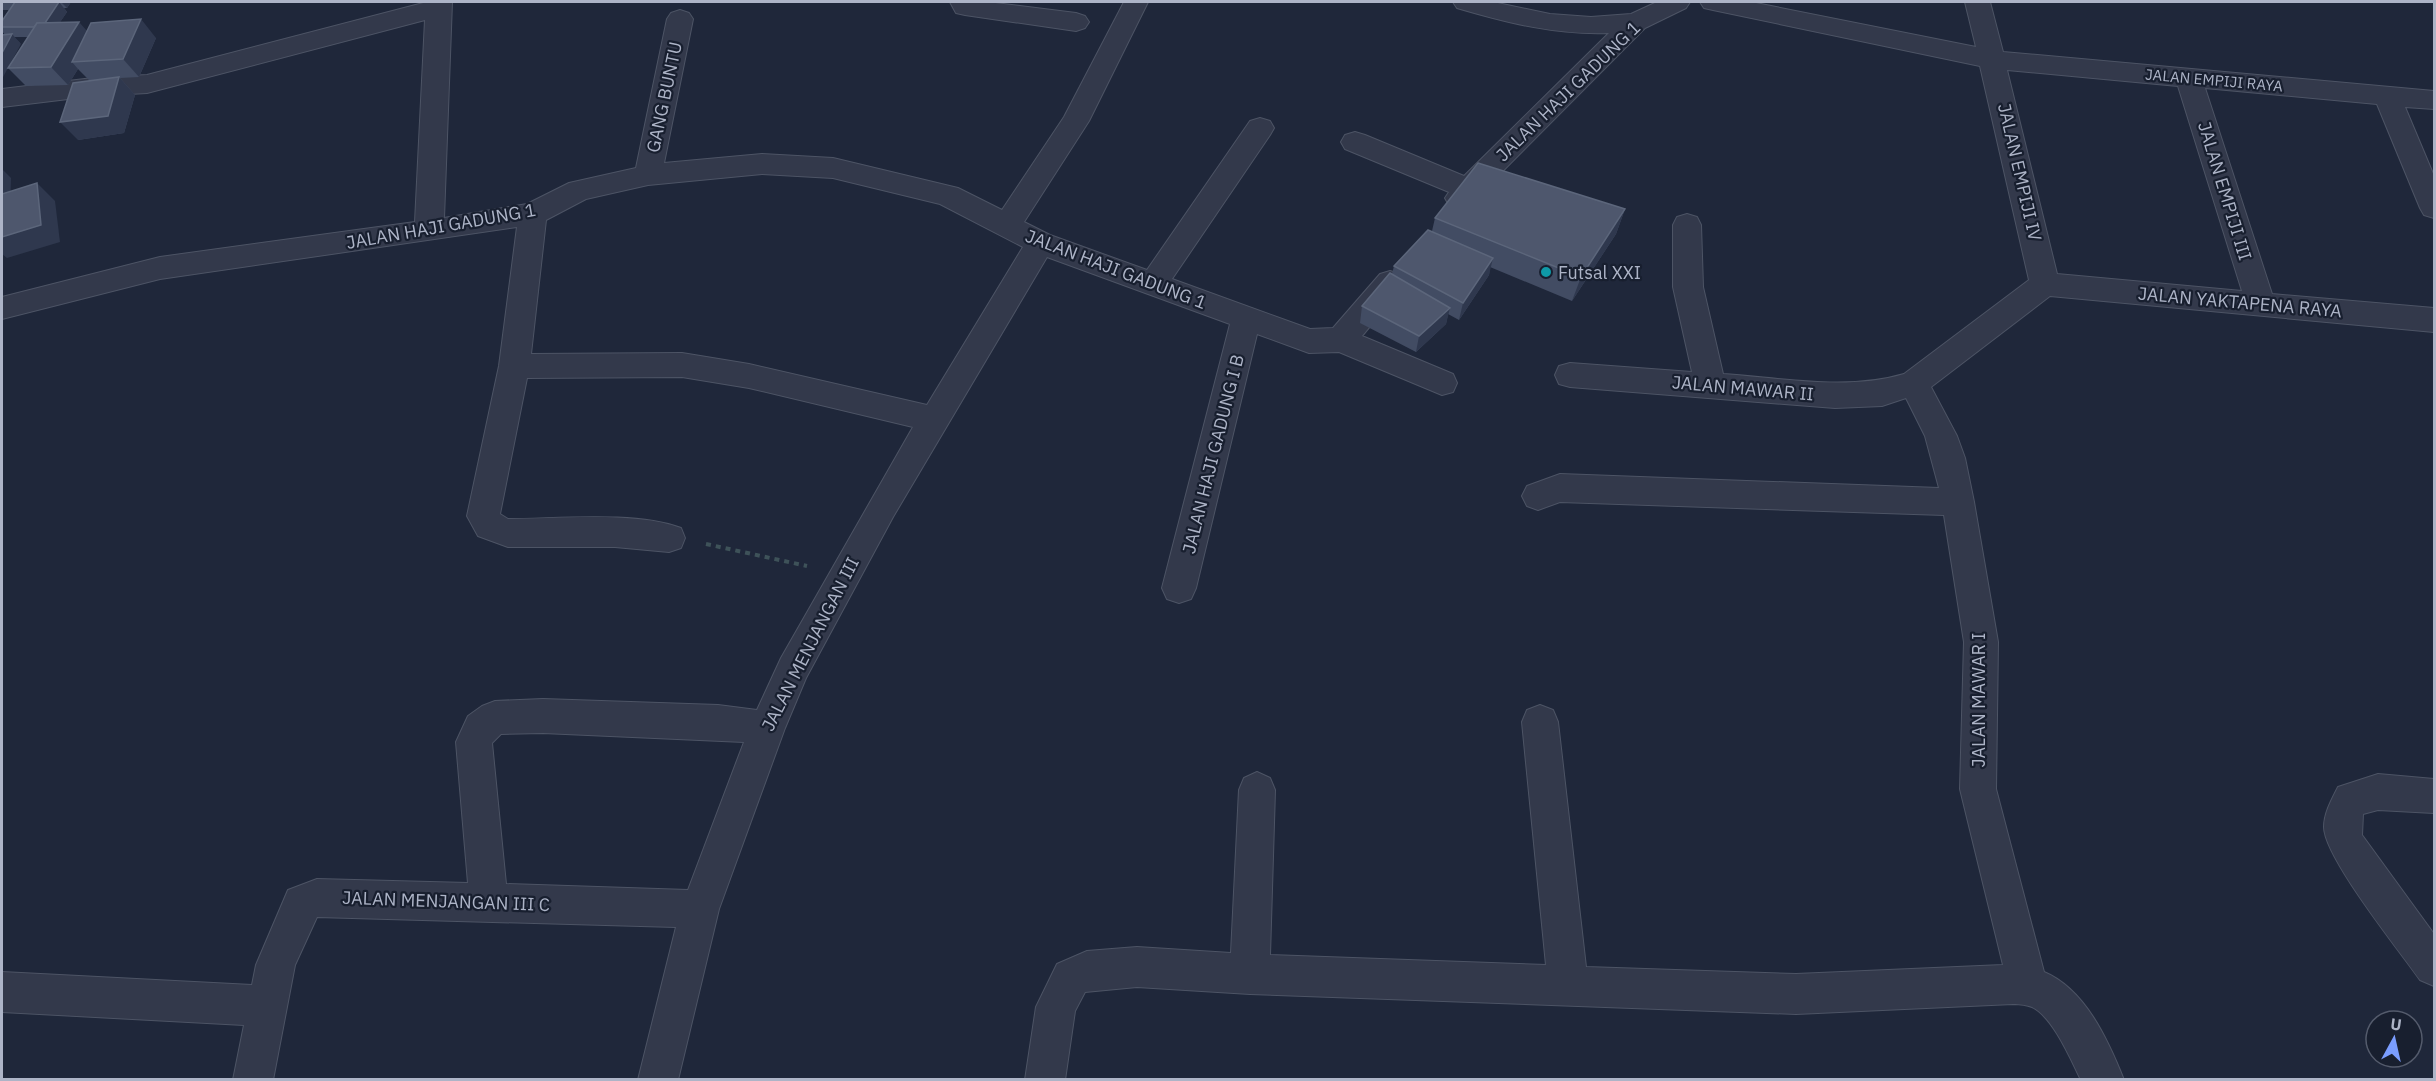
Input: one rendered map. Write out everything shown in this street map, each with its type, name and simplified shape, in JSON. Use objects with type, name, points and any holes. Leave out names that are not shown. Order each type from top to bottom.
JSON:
[{"type":"street","points":[[963,2],[965,7],[1076,22]]},
{"type":"street","points":[[1007,225],[1076,121],[1136,2]]},
{"type":"street","points":[[1466,2],[1517,18],[1552,24],[1597,27],[1636,22]]},
{"type":"street","name":"JALAN HAJI GADUNG 1","points":[[1445,215],[1467,188],[1636,22],[1677,2]]},
{"type":"street","points":[[1713,2],[1994,60]]},
{"type":"street","name":"JALAN EMPIJI IV","points":[[1978,2],[1994,60],[2045,284]]},
{"type":"street","points":[[2,98],[93,87],[147,84],[439,5],[429,231]]},
{"type":"street","name":"GANG BUNTU","points":[[648,175],[680,19]]},
{"type":"street","name":"JALAN EMPIJI RAYA","points":[[1994,60],[2434,100]]},
{"type":"street","name":"JALAN EMPIJI III","points":[[2188,77],[2261,304]]},
{"type":"street","points":[[2387,96],[2434,208]]},
{"type":"street","points":[[1154,284],[1260,128]]},
{"type":"street","points":[[1354,142],[1467,188]]},
{"type":"street","name":"JALAN HAJI GADUNG 1","points":[[2,308],[160,268],[429,231],[533,214],[579,190],[648,175],[762,164],[833,168],[948,195],[1040,243],[1246,320],[1309,341],[1341,340]]},
{"type":"street","points":[[533,214],[514,366],[483,516],[486,523],[494,530],[508,533],[615,533],[669,538]]},
{"type":"street","points":[[1687,225],[1688,287],[1710,385]]},
{"type":"street","name":"JALAN MENJANGAN III","points":[[658,1080],[700,909],[766,728],[798,659],[844,574],[1040,243]]},
{"type":"street","points":[[1408,260],[1341,340],[1442,383]]},
{"type":"street","name":"JALAN YAKTAPENA RAYA","points":[[2045,284],[2434,320]]},
{"type":"street","name":"JALAN MAWAR II","points":[[1570,375],[1835,395],[1882,393],[1914,383],[2045,284]]},
{"type":"street","name":"JALAN HAJI GADUNG I B","points":[[1179,588],[1246,320]]},
{"type":"street","points":[[514,366],[682,365],[749,376],[934,419]]},
{"type":"street","name":"JALAN MAWAR I","points":[[1914,383],[1941,436],[1949,458],[1958,502],[1981,642],[1978,789],[2028,986]]},
{"type":"street","points":[[1538,496],[1560,488],[1958,502]]},
{"type":"street","points":[[489,903],[474,742],[481,728],[495,718],[543,716],[718,722],[766,728]]},
{"type":"street","points":[[1540,722],[1568,985]]},
{"type":"street","points":[[1250,975],[1257,790]]},
{"type":"street","points":[[2434,796],[2378,792],[2351,800],[2342,817],[2342,833],[2349,848],[2434,966]]},
{"type":"street","name":"JALAN MENJANGAN III C","points":[[253,1080],[276,965],[302,904],[317,898],[700,909]]},
{"type":"street","points":[[1042,1079],[1056,1007],[1071,978],[1087,971],[1137,967],[1250,975],[1796,994],[1990,984],[2028,986],[2049,996],[2070,1021],[2103,1080]]},
{"type":"street","points":[[2,992],[268,1006]]},
{"type":"path","points":[[669,538],[772,557],[844,574]]},
{"type":"building","points":[[15,2],[59,2],[45,23],[37,23],[34,27],[2,27],[2,21]]},
{"type":"building","points":[[141,19],[123,59],[72,62],[91,23]]},
{"type":"building","points":[[79,22],[51,67],[8,68],[37,23]]},
{"type":"building","points":[[12,34],[2,53],[2,35]]},
{"type":"building","points":[[119,77],[108,116],[60,122],[73,83]]},
{"type":"building","name":"Futsal XXI","points":[[1478,163],[1625,209],[1581,277],[1435,218]]},
{"type":"building","points":[[37,183],[41,225],[2,237],[2,194]]},
{"type":"building","points":[[1428,230],[1493,258],[1463,303],[1394,266]]},
{"type":"building","points":[[1390,273],[1450,308],[1419,336],[1362,306]]},
{"type":"place","name":"Futsal XXI","points":[[1546,272]]}]
